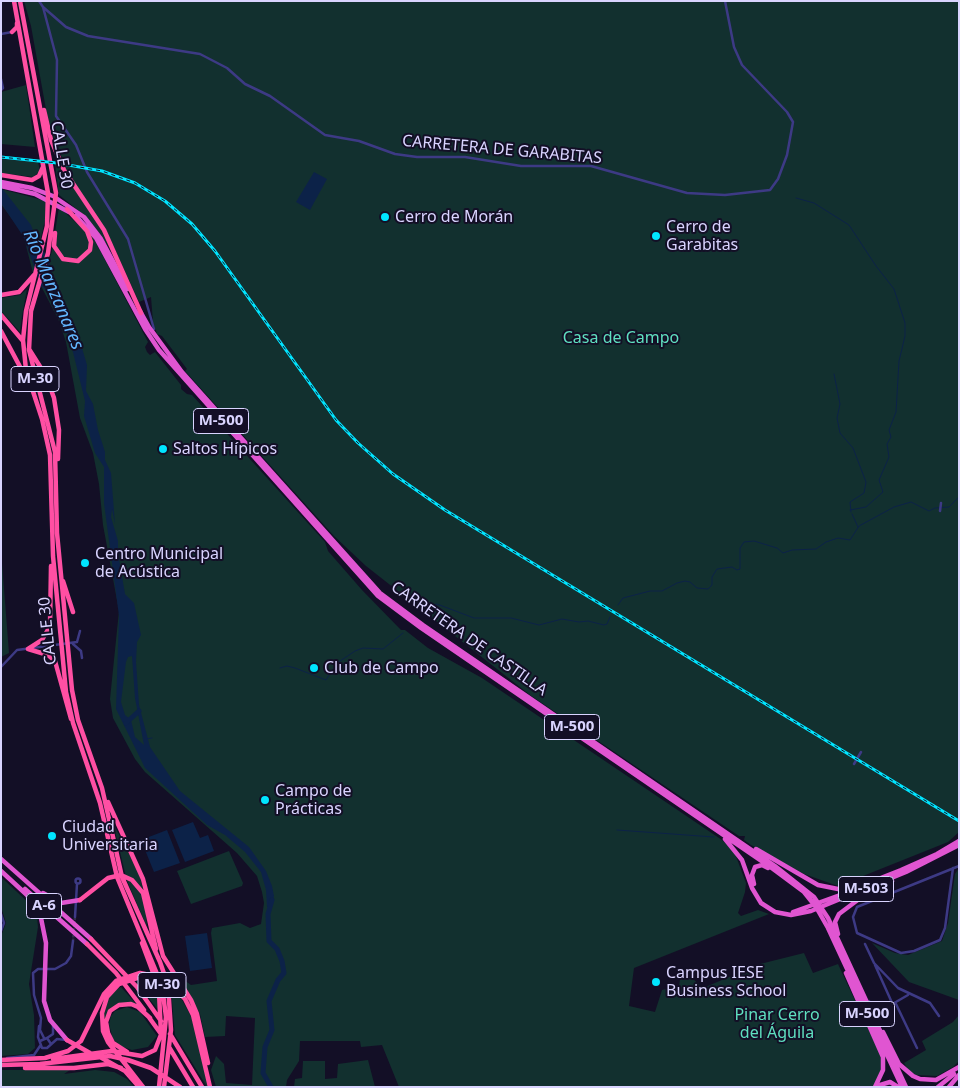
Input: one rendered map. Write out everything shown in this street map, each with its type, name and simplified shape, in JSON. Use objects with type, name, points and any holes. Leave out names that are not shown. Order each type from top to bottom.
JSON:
[{"type":"highway","name":"M-30","points":[[20,1],[34,73]]},
{"type":"highway","name":"M-30","points":[[14,2],[44,163]]},
{"type":"highway","points":[[14,2],[18,26],[12,32],[16,32],[22,39]]},
{"type":"highway","name":"CALLE 30","points":[[34,73],[56,193],[48,253],[31,311],[29,350],[32,370],[50,428],[56,468],[56,532],[72,690],[85,743]]},
{"type":"highway","points":[[34,73],[54,150],[77,192],[104,230],[140,313]]},
{"type":"highway","name":"CALLE 30","points":[[44,163],[48,209],[44,241],[26,311],[24,340],[26,370],[41,414],[50,455],[53,556],[66,692],[73,723],[100,803],[121,890],[156,968],[164,994],[166,1017],[159,1087]]},
{"type":"highway","points":[[1,175],[35,179],[41,174],[44,163]]},
{"type":"highway","name":"CARRETERA DE CASTILLA","points":[[3,184],[36,191],[84,217],[97,233],[140,313],[165,350],[198,390],[366,578],[401,612]]},
{"type":"highway","points":[[56,193],[54,246],[63,259],[74,261],[88,253],[91,242],[87,231],[66,207]]},
{"type":"highway","name":"CARRETERA DE CASTILLA","points":[[66,207],[81,220],[96,238],[145,329],[159,350],[362,580],[422,627],[797,886],[816,906],[834,941],[900,1087]]},
{"type":"highway","points":[[1,295],[19,292],[36,272]]},
{"type":"highway","points":[[1,315],[14,329],[40,365],[50,387],[57,415],[58,454],[56,468]]},
{"type":"highway","points":[[1,332],[24,371],[41,414]]},
{"type":"highway","points":[[28,649],[42,640],[50,626],[53,556]]},
{"type":"highway","points":[[60,570],[73,612]]},
{"type":"highway","name":"CARRETERA DE CASTILLA","points":[[422,627],[722,829],[798,882],[814,896],[828,918],[907,1087]]},
{"type":"highway","points":[[28,649],[48,654],[55,661],[68,715],[73,723]]},
{"type":"highway","points":[[80,717],[85,743]]},
{"type":"highway","name":"M-30","points":[[85,743],[102,788],[122,877],[160,962],[168,985],[172,1015],[164,1087]]},
{"type":"highway","points":[[102,788],[143,879],[163,956],[197,1014],[211,1087]]},
{"type":"highway","name":"M-503","points":[[697,817],[736,850],[754,894],[765,907],[782,914],[798,915],[906,872],[959,845]]},
{"type":"highway","name":"M-500","points":[[722,829],[825,888],[851,889],[889,875]]},
{"type":"highway","name":"M-503","points":[[825,904],[938,854],[959,841]]},
{"type":"highway","name":"A-6","points":[[1,859],[92,939],[119,967],[158,1017],[202,1087]]},
{"type":"highway","name":"M-500","points":[[797,886],[762,865],[755,867],[753,871],[753,881],[757,892],[771,908],[790,913],[810,910]]},
{"type":"highway","points":[[1,870],[27,895],[40,914],[45,933],[44,1001],[50,1020],[67,1040],[121,1068],[141,1087]]},
{"type":"highway","name":"A-6","points":[[1,870],[87,944],[116,973],[157,1028],[193,1087]]},
{"type":"highway","points":[[852,972],[837,932],[837,918],[848,906],[906,872]]},
{"type":"highway","points":[[24,879],[56,902],[71,903],[80,900],[104,880],[117,876],[127,877],[136,883],[142,893],[160,962]]},
{"type":"highway","points":[[1,1063],[37,1061],[112,1051],[135,1056],[151,1052],[158,1046],[163,1030],[159,984],[121,890]]},
{"type":"highway","name":"M-500","points":[[834,941],[852,991],[882,1052],[883,1070],[876,1087]]},
{"type":"highway","points":[[1,1063],[54,1057],[68,1051],[84,1036],[104,994],[123,978],[140,973],[153,975],[170,983],[178,992],[191,1016],[211,1087]]},
{"type":"highway","points":[[141,1087],[137,1077],[114,1051],[105,1035],[101,1018],[105,1000],[120,984],[140,977],[159,981],[178,992]]},
{"type":"highway","points":[[150,1018],[134,1005],[119,1005],[110,1011],[106,1028],[113,1043],[126,1052],[142,1054],[154,1048],[160,1035],[162,1024],[159,984]]},
{"type":"highway","name":"M-500","points":[[859,987],[878,1020],[907,1087]]},
{"type":"highway","name":"M-500","points":[[886,1038],[901,1067],[920,1079],[936,1080],[959,1071]]},
{"type":"highway","points":[[1,1063],[40,1064],[110,1056],[151,1068],[180,1087]]},
{"type":"highway","points":[[1,1063],[74,1068],[108,1064],[121,1068]]},
{"type":"highway","points":[[939,1087],[959,1071]]},
{"type":"highway","points":[[949,1087],[959,1071]]},
{"type":"highway","name":"M-500","points":[[876,1087],[886,1081],[900,1087]]},
{"type":"street","points":[[39,1],[43,7],[57,64],[56,116],[76,146],[87,172],[128,239],[154,329]]},
{"type":"street","name":"CARRETERA DE GARABITAS","points":[[43,7],[66,27],[88,36],[200,54],[227,68],[245,84],[270,96],[325,135],[359,141],[396,154],[416,157],[465,157],[521,166],[591,166],[672,190],[704,195],[741,194],[770,190],[778,179],[788,156],[792,120],[742,65],[734,47],[725,1]]},
{"type":"street","points":[[1,34],[12,32]]},
{"type":"street","points":[[1,79],[4,88],[1,90]]},
{"type":"street","points":[[940,511],[941,503]]},
{"type":"street","points":[[1,667],[17,650],[73,644],[79,639],[80,630]]},
{"type":"street","points":[[73,644],[78,647],[82,658]]},
{"type":"street","points":[[48,646],[48,654]]},
{"type":"street","points":[[854,764],[860,753]]},
{"type":"street","points":[[952,868],[945,928],[940,940],[914,951],[900,953],[857,933],[853,917],[857,908],[952,868],[959,866]]},
{"type":"street","points":[[75,917],[77,884]]},
{"type":"street","points":[[1,914],[4,923],[1,931]]},
{"type":"street","points":[[51,1044],[40,1030],[40,1014],[34,995],[33,973],[38,969],[55,969],[66,963],[72,953],[73,941]]},
{"type":"street","points":[[865,944],[917,1048]]},
{"type":"street","points":[[874,964],[898,988],[930,1003],[939,1016]]},
{"type":"street","points":[[868,1000],[874,1009],[882,1010],[895,1004],[908,994]]},
{"type":"street","points":[[878,1020],[882,1010]]},
{"type":"street","points":[[40,1014],[38,1032],[40,1044],[44,1049],[57,1040],[67,1040]]},
{"type":"street","points":[[1,1063],[36,1053],[40,1044],[54,1032],[50,1020]]},
{"type":"green space","name":"Casa de Campo","points":[[24,1],[959,1],[959,832],[948,842],[838,886],[804,874],[751,845],[744,840],[745,836],[739,836],[530,695],[366,566],[334,536],[185,371],[187,369],[162,336],[157,334],[153,322],[151,297],[139,302],[113,245],[109,247],[84,215],[59,195],[55,164],[66,165],[56,146],[47,115],[31,26]]},
{"type":"green space","points":[[26,85],[35,147],[1,144],[1,92]]},
{"type":"green space","points":[[1,159],[38,162],[40,171],[33,177],[1,173]]},
{"type":"green space","points":[[1,189],[46,201],[45,220],[33,273],[23,234],[1,204]]},
{"type":"green space","name":"Club de Campo","points":[[59,207],[94,239],[148,342],[145,347],[147,352],[150,355],[155,352],[181,385],[181,389],[187,394],[192,395],[325,542],[328,551],[362,590],[401,630],[405,630],[428,648],[482,678],[722,840],[734,851],[746,883],[738,913],[741,916],[758,910],[769,914],[634,968],[629,1006],[655,1012],[662,990],[679,986],[680,979],[693,979],[703,988],[760,964],[804,953],[813,973],[838,964],[882,1058],[881,1072],[874,1087],[399,1087],[382,1045],[361,1047],[360,1041],[300,1041],[299,1061],[287,1080],[286,1087],[216,1087],[211,1070],[216,1056],[224,1064],[226,1083],[252,1085],[255,1018],[226,1016],[225,1036],[205,1037],[200,1014],[180,982],[184,980],[191,985],[217,981],[212,928],[240,923],[250,928],[261,924],[264,903],[257,876],[237,853],[145,772],[135,759],[113,718],[110,699],[119,611],[103,525],[99,484],[93,453],[80,418],[66,342],[59,321],[41,286],[52,251]]},
{"type":"green space","points":[[27,289],[20,332],[1,311],[1,298],[20,295]]},
{"type":"green space","points":[[1,550],[9,653],[1,657]]},
{"type":"green space","points":[[113,823],[139,873],[145,897],[147,927],[127,881]]},
{"type":"green space","points":[[229,851],[243,883],[242,886],[191,904],[177,871]]},
{"type":"green space","points":[[959,868],[959,1000],[909,982],[872,943],[895,953],[908,955],[942,941],[948,923],[955,874]]},
{"type":"green space","points":[[1,877],[32,906],[37,917],[38,927],[29,984],[34,1015],[35,1048],[28,1054],[1,1056],[1,936],[6,923],[1,907]]},
{"type":"green space","points":[[144,978],[151,980],[156,991],[160,1012],[137,984]]},
{"type":"green space","points":[[121,987],[138,1006],[116,1005],[105,1026],[103,1015],[106,1002],[112,992]]},
{"type":"green space","points":[[171,990],[181,998],[192,1018],[209,1087],[207,1087],[175,1035]]},
{"type":"green space","points":[[127,1007],[140,1012],[157,1036],[148,1047],[132,1050],[120,1046],[113,1039],[109,1024],[111,1016],[115,1011]]},
{"type":"green space","points":[[959,1015],[959,1061],[953,1067],[937,1076],[916,1075],[908,1070],[904,1063],[926,1050],[922,1041],[953,1022]]},
{"type":"green space","points":[[368,1060],[375,1087],[294,1087],[295,1079],[302,1078],[303,1061],[325,1061],[325,1079],[337,1078],[338,1064]]},
{"type":"green space","points":[[1,1070],[70,1070],[64,1074],[95,1070],[114,1072],[127,1079],[134,1087],[1,1087]]},
{"type":"water","points":[[314,172],[327,179],[310,210],[296,202]]},
{"type":"water","points":[[1,187],[31,225],[36,239],[49,260],[55,286],[77,331],[87,365],[86,391],[93,404],[105,452],[105,460],[111,473],[115,524],[112,509],[111,517],[118,541],[118,553],[125,594],[134,603],[141,635],[137,642],[136,662],[139,705],[150,747],[180,791],[249,847],[266,871],[272,886],[274,896],[272,905],[267,907],[266,890],[261,872],[245,852],[225,835],[207,825],[145,768],[116,709],[119,616],[104,503],[104,467],[95,453],[84,416],[85,401],[71,344],[50,294],[41,286],[23,236],[1,203]],"holes":[[[132,656],[135,698],[144,745],[135,737],[131,720],[125,715],[121,702],[126,662],[128,657]]]},
{"type":"water","points":[[193,822],[200,838],[208,835],[214,851],[185,862],[172,830]]},
{"type":"water","points":[[167,830],[180,863],[154,872],[141,840]]},
{"type":"water","points":[[207,933],[212,968],[190,971],[185,936]]},
{"type":"waterway","points":[[796,198],[814,203],[849,225],[894,289],[905,323],[905,336],[899,361],[896,412],[889,430],[891,437],[887,444],[889,457],[879,480],[883,492],[866,507],[850,510]]},
{"type":"waterway","points":[[834,374],[840,404],[837,418],[840,433],[853,448],[866,482],[864,493],[850,502],[851,512]]},
{"type":"waterway","points":[[618,605],[623,598],[650,591],[662,591],[685,581],[690,582],[697,588],[708,589],[712,585],[712,577],[717,569],[732,567],[737,570],[740,569],[740,548],[744,542],[754,541],[777,548],[783,553],[792,550],[816,549],[826,542],[838,538],[850,540],[859,526],[894,507],[911,502],[929,511],[935,508],[949,507],[959,497]]},
{"type":"waterway","points":[[852,514],[858,527]]},
{"type":"waterway","points":[[423,608],[437,604],[474,618],[511,618],[539,625],[562,619],[579,622],[588,621],[604,625],[607,624],[610,617]]},
{"type":"waterway","points":[[280,668],[287,666],[295,668],[326,680],[337,663],[355,651],[363,648],[383,649],[403,633]]},
{"type":"waterway","name":"Río Manzanares","points":[[126,723],[139,711]]},
{"type":"waterway","name":"Río Manzanares","points":[[146,739],[152,738]]},
{"type":"waterway","points":[[617,830],[714,837]]},
{"type":"waterway","name":"Río Manzanares","points":[[271,1087],[263,1073],[265,1047],[272,1030],[269,1001],[278,980],[284,973],[277,949],[269,941],[268,914],[272,900]]},
{"type":"tunnel","points":[[73,941],[75,917]]},
{"type":"railway","points":[[1,157],[57,163],[102,171],[135,183],[165,201],[192,224],[215,251],[336,420],[358,443],[393,474],[445,510],[959,821]]},
{"type":"place","name":"Cerro de Morán","points":[[385,217]]},
{"type":"place","name":"Cerro de Garabitas","points":[[656,236]]},
{"type":"place","name":"Saltos Hípicos","points":[[163,449]]},
{"type":"place","name":"Centro Municipal de Acústica","points":[[85,563]]},
{"type":"place","name":"Club de Campo","points":[[314,668]]},
{"type":"place","name":"Campo de Prácticas","points":[[265,800]]},
{"type":"place","name":"Ciudad Universitaria","points":[[52,836]]},
{"type":"place","name":"Campus IESE Business School","points":[[656,982]]},
{"type":"park label","name":"Pinar Cerro del Águila","points":[[777,1024]]}]
